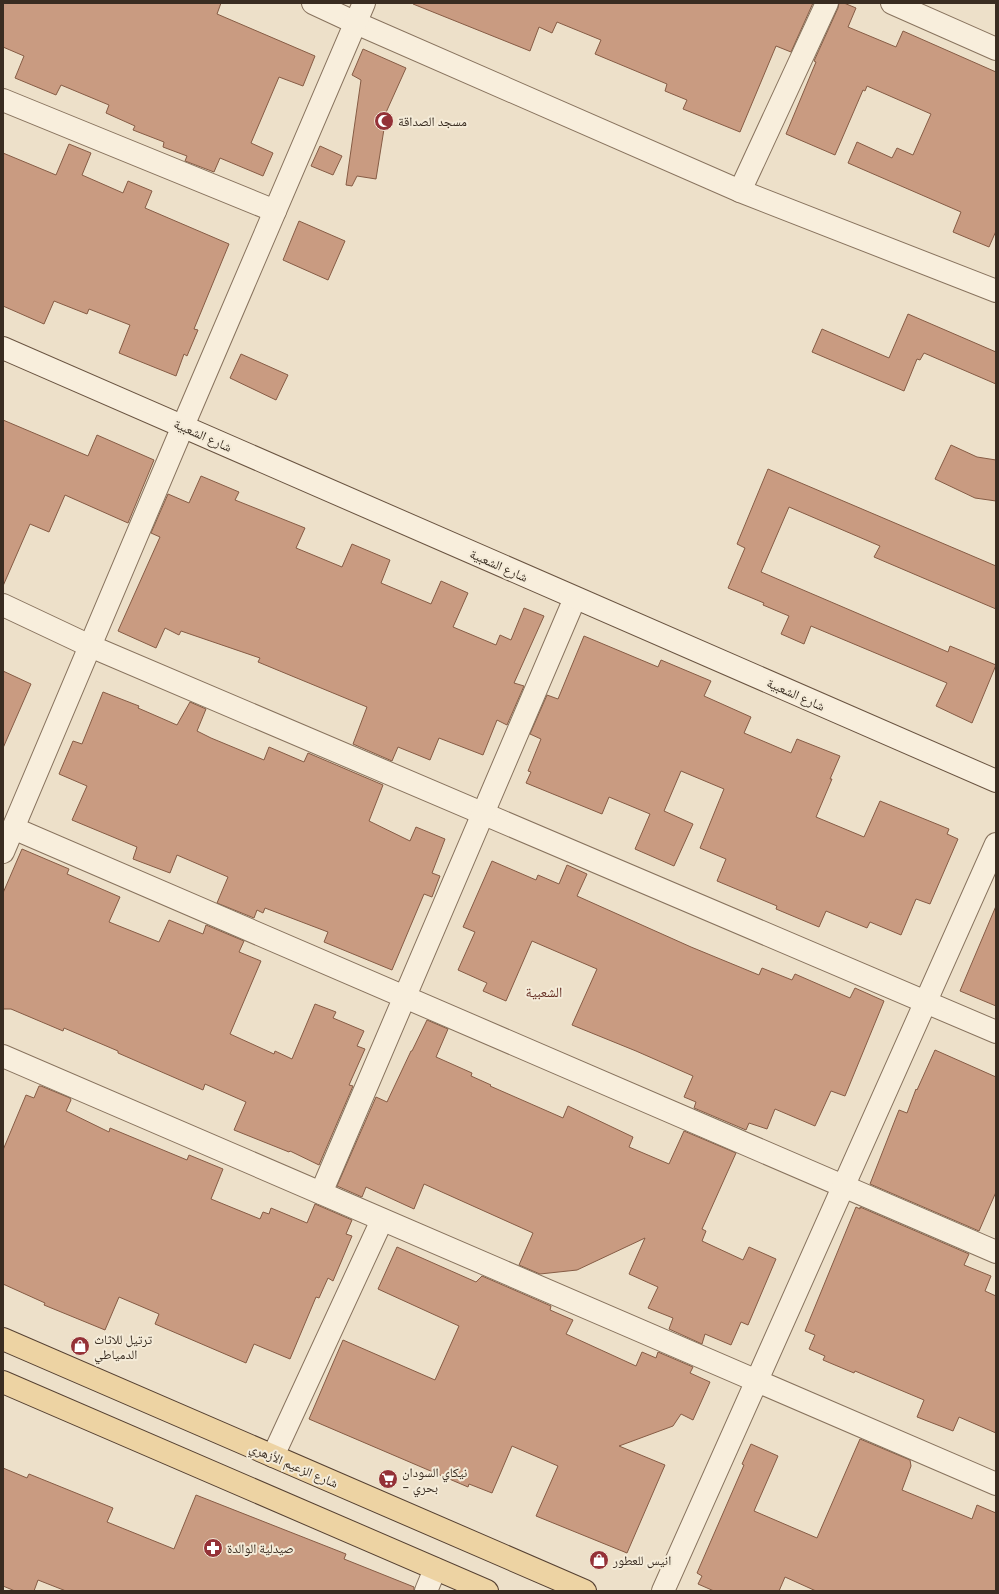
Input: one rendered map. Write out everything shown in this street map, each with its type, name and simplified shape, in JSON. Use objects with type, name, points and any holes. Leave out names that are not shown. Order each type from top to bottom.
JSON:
[{"type":"main road","name":"شارع الزعيم الأزهري","points":[[3,1339],[586,1591]]},
{"type":"main road","points":[[3,1382],[487,1591]]},
{"type":"street","points":[[313,3],[740,191],[996,291]]},
{"type":"street","points":[[3,852],[364,3]]},
{"type":"street","points":[[740,191],[827,3]]},
{"type":"street","points":[[892,3],[996,49]]},
{"type":"street","points":[[3,100],[275,211]]},
{"type":"street","name":"شارع الشعبية","points":[[3,348],[996,781]]},
{"type":"street","points":[[321,1193],[575,598]]},
{"type":"street","points":[[3,604],[90,646],[996,1032]]},
{"type":"street","points":[[13,828],[996,1252]]},
{"type":"street","points":[[663,1591],[996,844]]},
{"type":"street","points":[[3,1056],[996,1484]]},
{"type":"street","points":[[273,1456],[382,1220]]},
{"type":"street","points":[[426,1591],[435,1568]]},
{"type":"building","points":[[3,3],[221,3],[217,14],[315,56],[303,86],[279,77],[251,143],[273,153],[263,176],[220,158],[214,172],[185,161],[187,156],[163,147],[164,142],[133,130],[135,126],[106,113],[109,105],[61,85],[56,95],[15,78],[24,56],[3,47]]},
{"type":"building","points":[[413,3],[813,3],[791,52],[776,46],[740,132],[683,109],[687,100],[665,91],[667,84],[595,54],[601,40],[557,22],[552,33],[539,27],[530,51]]},
{"type":"building","points":[[839,3],[844,3],[856,8],[848,27],[896,47],[903,31],[996,72],[996,231],[989,247],[953,232],[961,212],[848,163],[857,142],[892,158],[897,148],[913,155],[931,114],[867,86],[865,91],[863,90],[835,155],[786,134],[816,62],[814,61]]},
{"type":"building","points":[[363,49],[406,68],[379,128],[384,129],[376,179],[357,176],[352,186],[346,185],[361,80],[352,75]]},
{"type":"building","points":[[69,144],[91,153],[82,175],[123,193],[128,181],[152,191],[145,208],[229,244],[194,329],[198,330],[187,356],[184,354],[176,376],[119,353],[130,325],[89,309],[87,314],[54,301],[44,324],[3,306],[3,153],[56,175]]},
{"type":"building","points":[[320,146],[342,156],[333,175],[311,166]]},
{"type":"building","points":[[299,221],[345,241],[328,280],[283,260]]},
{"type":"building","points":[[908,314],[996,352],[996,384],[924,353],[920,360],[917,359],[904,391],[812,352],[822,329],[889,358]]},
{"type":"building","points":[[241,354],[288,375],[276,400],[230,378]]},
{"type":"building","points":[[3,420],[88,456],[97,435],[154,460],[128,523],[65,495],[49,532],[30,524],[3,586]]},
{"type":"building","points":[[951,445],[977,457],[996,460],[996,501],[975,498],[935,479]]},
{"type":"building","points":[[768,469],[996,566],[996,609],[874,557],[880,546],[789,507],[761,572],[948,652],[950,646],[996,665],[972,723],[936,706],[947,683],[811,626],[804,644],[781,634],[789,616],[763,605],[764,603],[728,588],[745,548],[737,544]]},
{"type":"building","points":[[201,476],[239,492],[235,500],[305,528],[296,548],[342,567],[352,544],[390,560],[381,583],[431,604],[441,581],[468,593],[453,627],[496,645],[500,635],[511,640],[524,608],[544,616],[514,683],[524,686],[507,725],[497,720],[483,755],[439,738],[430,760],[398,747],[392,761],[353,744],[367,707],[258,662],[260,658],[181,631],[179,635],[165,628],[156,648],[118,631],[160,537],[151,533],[168,494],[189,503]]},
{"type":"building","points":[[584,636],[658,667],[661,660],[711,681],[704,696],[751,717],[744,733],[791,753],[797,739],[840,756],[816,817],[864,837],[880,801],[949,829],[947,834],[958,839],[930,904],[916,899],[901,935],[870,922],[867,928],[826,911],[819,927],[776,909],[777,906],[717,881],[726,859],[700,848],[724,789],[681,771],[664,811],[693,824],[674,866],[635,849],[650,814],[609,797],[602,814],[526,783],[531,772],[528,771],[541,739],[530,734],[547,695],[558,699]]},
{"type":"building","points":[[3,671],[31,684],[3,748]]},
{"type":"building","points":[[103,692],[139,706],[138,708],[177,725],[190,702],[206,709],[197,731],[264,760],[269,747],[304,762],[308,753],[383,785],[369,821],[410,841],[416,827],[445,839],[432,873],[440,876],[432,897],[424,894],[392,970],[324,942],[328,932],[265,908],[263,913],[257,910],[254,918],[217,903],[228,877],[177,855],[170,873],[133,859],[137,847],[72,820],[87,786],[59,774],[73,741],[82,744]]},
{"type":"building","points":[[22,849],[69,869],[67,874],[120,897],[109,922],[159,942],[169,920],[203,934],[206,925],[244,941],[239,952],[261,961],[230,1034],[274,1054],[275,1051],[292,1059],[315,1004],[336,1012],[333,1018],[364,1031],[357,1046],[365,1049],[349,1085],[353,1086],[319,1165],[290,1151],[289,1152],[234,1130],[246,1102],[205,1084],[203,1090],[64,1028],[63,1031],[11,1009],[3,1009],[3,893]]},
{"type":"building","points":[[492,861],[536,880],[538,875],[559,884],[567,865],[587,874],[577,896],[691,947],[759,975],[762,968],[792,980],[795,974],[850,998],[855,988],[884,1001],[845,1096],[831,1091],[815,1126],[775,1109],[767,1129],[749,1123],[746,1130],[694,1108],[696,1102],[684,1097],[693,1076],[572,1025],[597,969],[532,941],[506,1001],[483,991],[487,983],[458,970],[475,932],[463,927]]},
{"type":"building","points":[[996,906],[996,1006],[960,991]]},
{"type":"building","points":[[427,1020],[448,1029],[436,1057],[472,1073],[471,1076],[491,1085],[490,1086],[563,1118],[568,1106],[633,1137],[629,1147],[669,1164],[684,1131],[736,1153],[702,1229],[706,1231],[702,1241],[743,1260],[749,1247],[776,1259],[748,1325],[741,1322],[731,1345],[705,1334],[702,1344],[669,1329],[673,1318],[648,1308],[658,1287],[629,1274],[645,1238],[577,1270],[540,1274],[519,1265],[533,1233],[424,1184],[414,1209],[366,1187],[362,1197],[337,1186],[376,1097],[387,1102]]},
{"type":"building","points":[[935,1050],[996,1077],[996,1192],[979,1231],[870,1184],[899,1110],[907,1113],[916,1089],[917,1090]]},
{"type":"building","points":[[39,1086],[70,1098],[71,1100],[66,1111],[109,1132],[110,1128],[187,1160],[189,1155],[223,1169],[211,1199],[260,1219],[263,1212],[269,1214],[271,1208],[307,1223],[315,1204],[352,1220],[346,1234],[352,1236],[333,1281],[328,1278],[319,1298],[316,1297],[290,1359],[254,1344],[246,1363],[155,1324],[159,1314],[119,1297],[105,1330],[44,1305],[45,1303],[3,1284],[3,1150],[26,1095],[34,1098]]},
{"type":"building","points":[[856,1207],[860,1209],[860,1207],[969,1254],[964,1265],[991,1276],[985,1291],[996,1296],[996,1433],[959,1417],[953,1431],[917,1417],[924,1400],[855,1371],[854,1373],[823,1360],[825,1356],[809,1349],[815,1335],[805,1331]]},
{"type":"building","points":[[397,1247],[476,1282],[482,1276],[551,1306],[550,1310],[573,1320],[566,1334],[636,1366],[642,1352],[656,1358],[658,1352],[693,1367],[690,1373],[710,1382],[693,1420],[681,1414],[673,1426],[619,1446],[665,1465],[627,1553],[536,1516],[558,1466],[512,1446],[492,1493],[469,1484],[468,1487],[309,1419],[343,1340],[435,1380],[459,1326],[378,1289]]},
{"type":"building","points":[[860,1439],[910,1460],[911,1466],[902,1490],[972,1519],[977,1505],[996,1513],[996,1591],[816,1591],[785,1577],[779,1591],[714,1591],[698,1584],[702,1576],[697,1573],[744,1465],[742,1464],[751,1444],[778,1456],[754,1511],[817,1538]]},
{"type":"building","points":[[3,1468],[27,1478],[29,1474],[113,1508],[107,1522],[174,1549],[196,1495],[346,1554],[344,1559],[414,1587],[414,1591],[66,1591],[38,1580],[34,1591],[15,1591],[3,1586]]},
{"type":"place","name":"مسجد الصداقة","points":[[384,121]]},
{"type":"place","name":"ترتيل للاثاث الدمياطي","points":[[80,1346]]},
{"type":"place","name":"نيكاي السودان - بحري","points":[[388,1479]]},
{"type":"place","name":"صيدلية الوالدة","points":[[213,1548]]},
{"type":"place","name":"انيس للعطور","points":[[599,1560]]},
{"type":"district","name":"الشعبية","points":[[544,992]]}]
